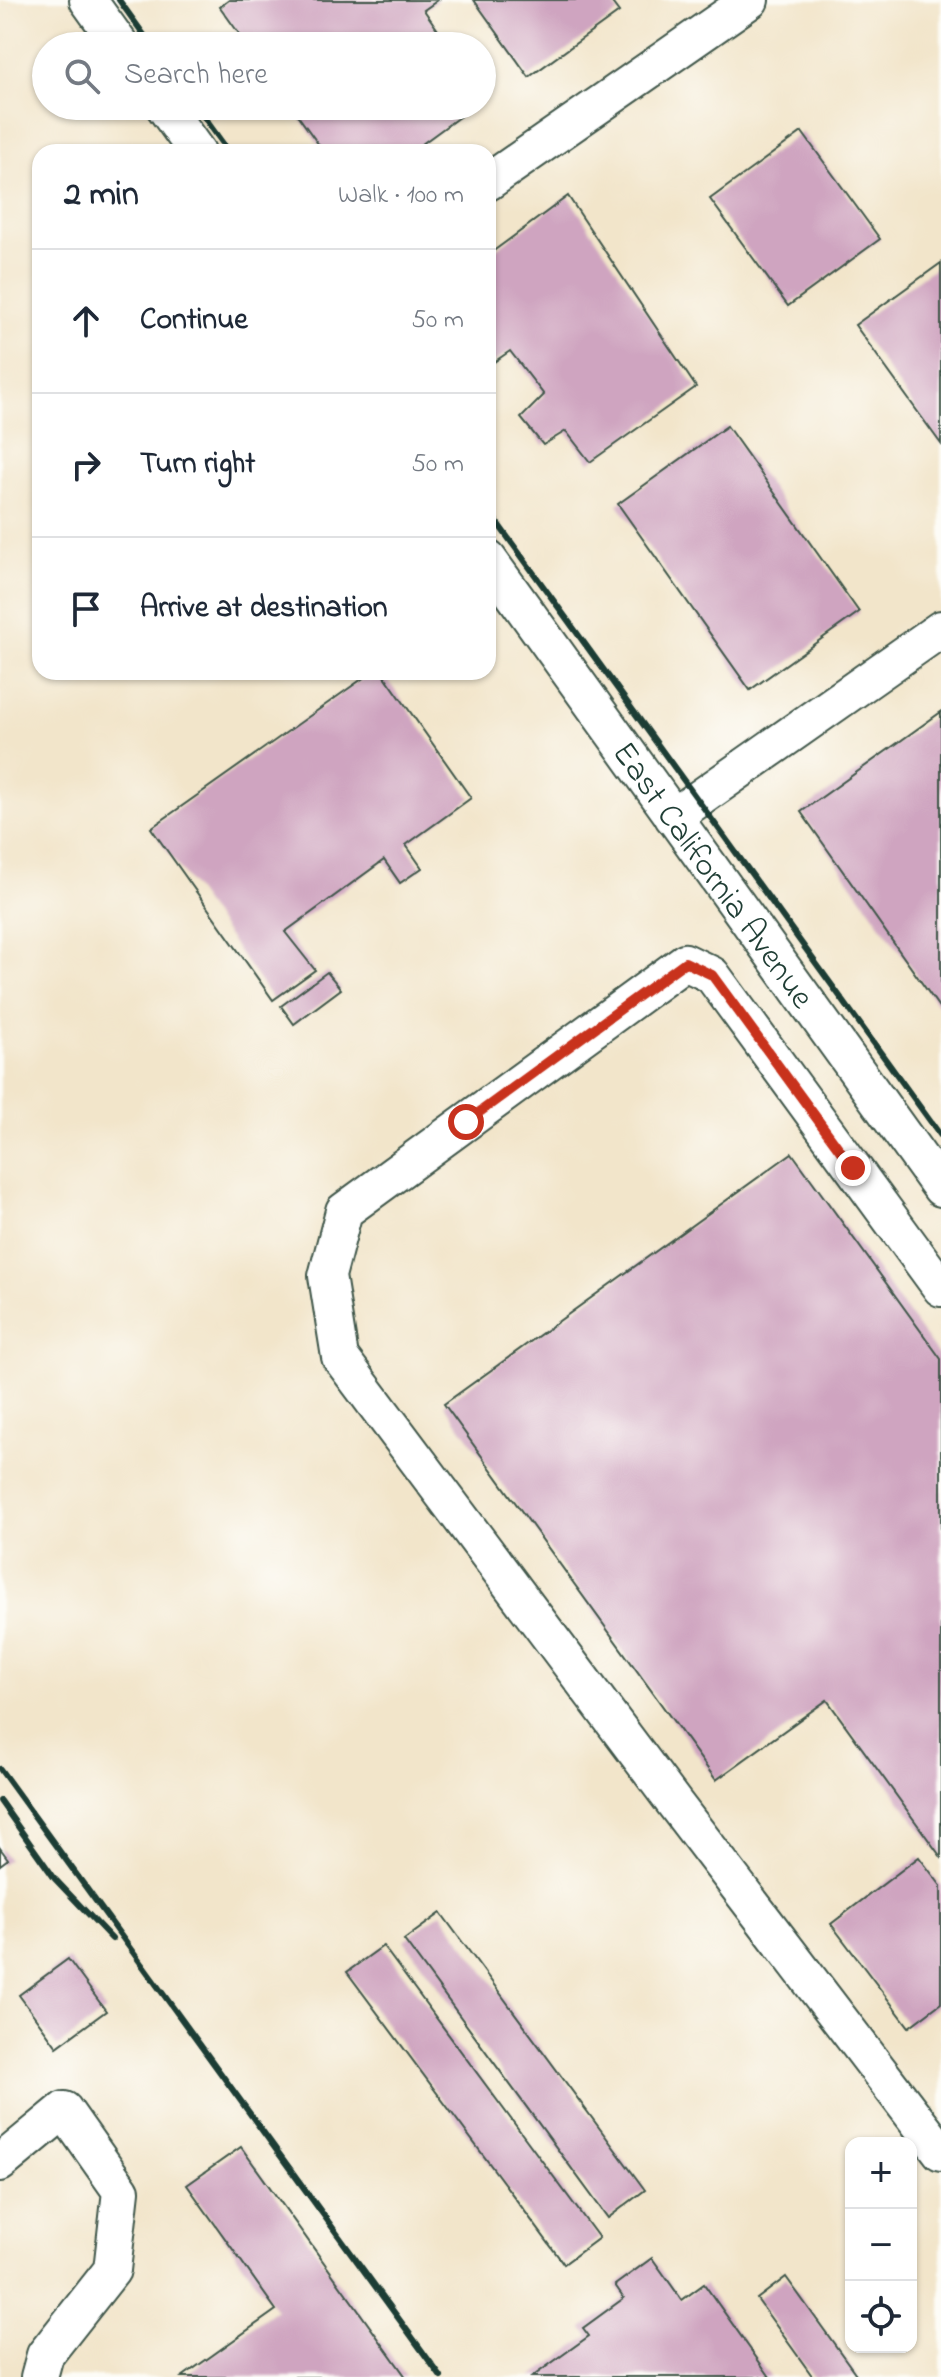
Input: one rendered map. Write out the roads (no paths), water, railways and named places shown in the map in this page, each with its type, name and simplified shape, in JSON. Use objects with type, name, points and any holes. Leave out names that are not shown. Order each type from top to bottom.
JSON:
[{"type":"street","points":[[88,0],[111,32]]},
{"type":"street","points":[[496,176],[750,0]]},
{"type":"street","points":[[174,120],[191,144]]},
{"type":"street","name":"East California Avenue","points":[[496,570],[941,1188]]},
{"type":"street","points":[[673,817],[941,629]]},
{"type":"street","points":[[941,1288],[712,975],[685,962],[344,1211],[327,1276],[340,1357],[941,2152]]},
{"type":"street","points":[[0,2163],[64,2110],[121,2191],[112,2270],[45,2355],[39,2377]]},
{"type":"railway","points":[[119,0],[142,32]]},
{"type":"railway","points":[[206,120],[223,144]]},
{"type":"railway","points":[[496,521],[941,1136]]},
{"type":"railway","points":[[0,1769],[441,2377]]},
{"type":"railway","points":[[0,1801],[55,1879],[112,1939]]}]
